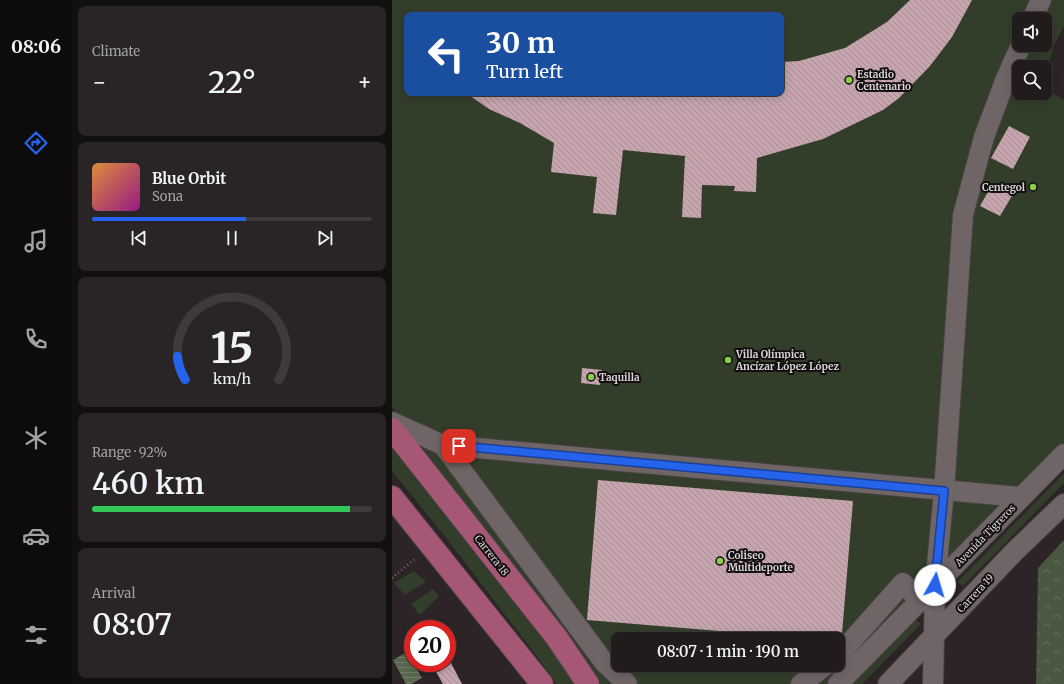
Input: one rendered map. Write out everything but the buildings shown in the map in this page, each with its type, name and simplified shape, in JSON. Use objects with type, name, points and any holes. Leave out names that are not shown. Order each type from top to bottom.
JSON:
[{"type":"main road","name":"Carrera 18","points":[[392,429],[557,638],[588,681]]},
{"type":"main road","points":[[392,497],[542,684]]},
{"type":"street","points":[[1035,12],[1041,0]]},
{"type":"street","points":[[933,684],[935,585],[944,491],[963,215],[984,137],[1005,81],[1018,52]]},
{"type":"street","points":[[392,422],[444,444],[1020,497]]},
{"type":"street","points":[[444,444],[604,662],[627,684]]},
{"type":"street","name":"Avenida Tigreros","points":[[838,684],[1020,497],[1064,454]]},
{"type":"street","name":"Carrera 19","points":[[888,684],[935,637],[1015,552],[1064,504]]},
{"type":"street","points":[[845,648],[903,583],[920,601]]},
{"type":"street","points":[[801,684],[817,672]]},
{"type":"path","points":[[392,578],[430,546]]},
{"type":"shaded area","name":"Villa Olímpica Ancízar López López","points":[[392,0],[1064,0],[1064,26],[1054,46],[1050,60],[1012,60],[1012,100],[1052,100],[1052,93],[1064,100],[1064,454],[838,684],[593,684],[483,530],[392,407]]},
{"type":"shaded area","points":[[392,444],[580,684],[556,684],[539,659],[447,539],[392,471]]},
{"type":"shaded area","points":[[1064,473],[1064,483],[963,586],[957,582]]},
{"type":"shaded area","points":[[414,571],[426,582],[405,595],[394,583]]},
{"type":"shaded area","points":[[433,589],[439,596],[420,615],[411,604]]},
{"type":"shaded area","points":[[915,619],[921,624],[862,684],[853,684]]},
{"type":"shaded area","points":[[404,654],[404,672],[419,672],[422,678],[411,684],[406,684],[393,660]]},
{"type":"green space","points":[[1064,540],[1064,684],[1036,684],[1038,568]]},
{"type":"place","name":"Estadio Centenario","points":[[849,80]]},
{"type":"place","name":"Centegol","points":[[1033,187]]},
{"type":"place","name":"Villa Olímpica Ancízar López López","points":[[728,360]]},
{"type":"place","name":"Taquilla","points":[[591,377]]},
{"type":"place","name":"Coliseo Multideporte","points":[[720,561]]},
{"type":"route","points":[[459,446],[944,491],[942,528],[935,585]]}]
